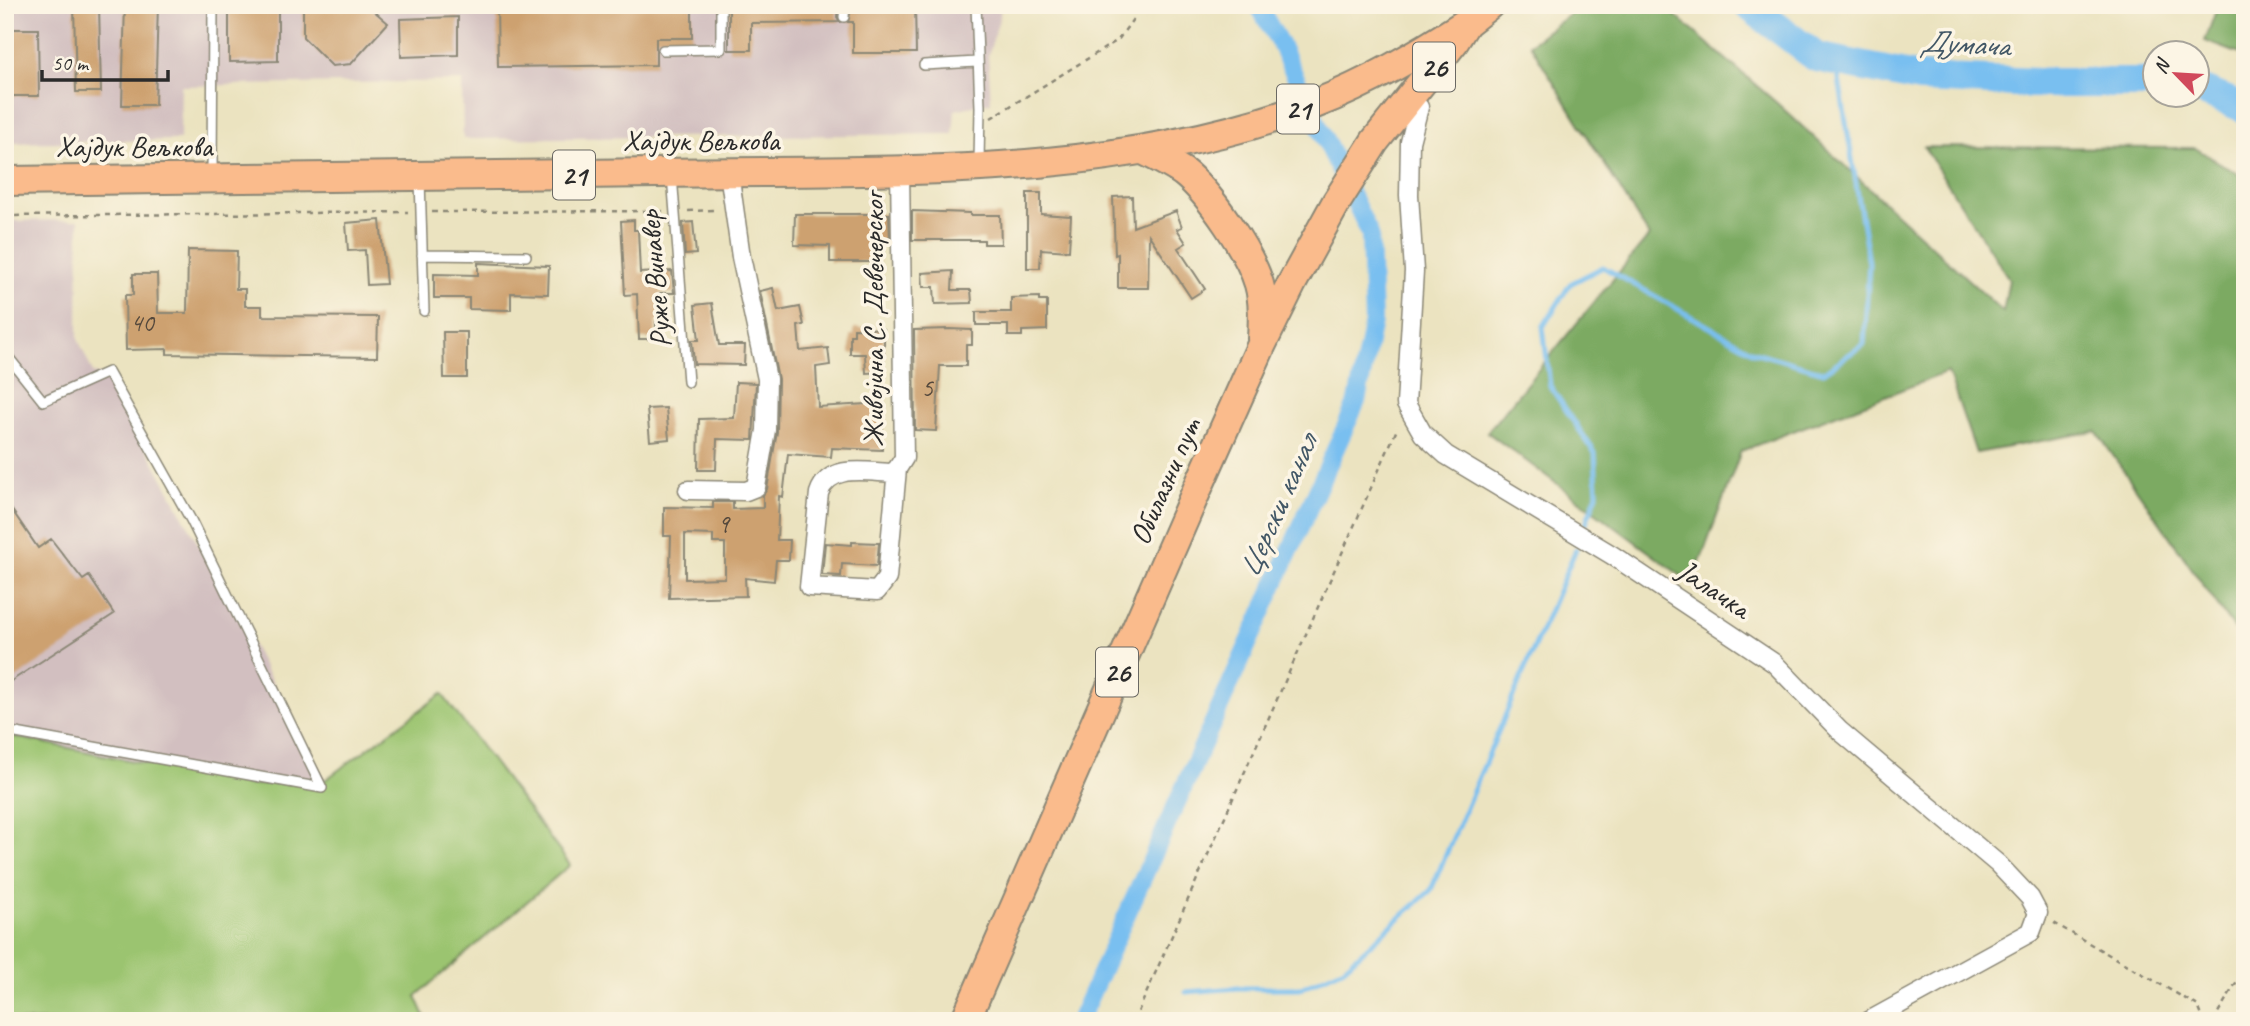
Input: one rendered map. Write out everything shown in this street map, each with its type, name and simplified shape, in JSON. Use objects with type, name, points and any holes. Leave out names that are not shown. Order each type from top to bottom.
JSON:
[{"type":"main road","name":"Обилазни пут","points":[[965,1021],[1262,344],[1289,290],[1354,172],[1409,108],[1466,23],[1489,5]]},
{"type":"main road","name":"21","points":[[1144,151],[1228,131],[1315,103],[1365,82],[1418,54],[1466,23]]},
{"type":"main road","name":"Хајдук Вељкова","points":[[5,181],[816,173],[978,168],[1144,151]]},
{"type":"main road","points":[[1144,151],[1185,174],[1236,239],[1254,271],[1259,286],[1262,302],[1262,344]]},
{"type":"street","points":[[1406,404],[1414,271],[1409,195],[1409,108]]},
{"type":"street","name":"Живојина С. Девечерског","points":[[897,470],[892,473],[840,472],[825,479],[819,493],[809,587],[877,592],[887,578],[897,470],[904,458],[905,449],[900,169]]},
{"type":"street","points":[[688,490],[746,491],[756,488],[766,430],[767,379],[741,257],[729,172]]},
{"type":"street","name":"Јалачка","points":[[1406,404],[1423,434],[1446,455],[1612,555],[1774,663],[1840,730],[1998,864],[2030,898],[2038,913]]},
{"type":"street","points":[[1869,1021],[2031,932],[2038,913]]},
{"type":"lane","points":[[212,179],[213,5]]},
{"type":"lane","points":[[663,50],[722,50],[720,5]]},
{"type":"lane","points":[[844,17],[845,5]]},
{"type":"lane","points":[[976,5],[980,125],[978,168]]},
{"type":"lane","points":[[924,65],[977,62]]},
{"type":"lane","name":"Руже Винавер","points":[[671,173],[688,382]]},
{"type":"lane","points":[[420,177],[424,310]]},
{"type":"lane","points":[[422,255],[526,256]]},
{"type":"lane","points":[[5,353],[43,401],[108,372],[191,520],[322,789],[5,730]]},
{"type":"path","points":[[980,125],[1118,40],[1133,19],[1136,5]]},
{"type":"path","points":[[5,216],[734,210]]},
{"type":"path","points":[[1134,1021],[1392,443],[1406,404]]},
{"type":"path","points":[[2038,913],[2197,1006],[2204,1021]]},
{"type":"path","points":[[2213,1021],[2245,968]]},
{"type":"shaded area","points":[[5,5],[1000,5],[1000,16],[988,56],[991,102],[955,110],[953,134],[463,139],[462,81],[181,86],[180,140],[5,143]]},
{"type":"shaded area","points":[[79,220],[78,339],[93,373],[109,378],[325,780],[250,785],[5,735],[5,221]]},
{"type":"green space","points":[[1582,5],[1663,5],[1778,104],[2003,312],[2009,279],[1924,147],[2195,148],[2245,178],[2245,626],[2234,629],[2096,431],[1976,453],[1948,372],[1741,451],[1692,584],[1487,432],[1649,236],[1530,44]]},
{"type":"green space","points":[[2218,5],[2245,5],[2245,56],[2212,44],[2212,38],[2206,38]]},
{"type":"green space","points":[[442,694],[570,865],[416,996],[427,1021],[5,1021],[5,735],[250,785],[325,780]]},
{"type":"building","points":[[74,5],[99,5],[101,92],[76,92]]},
{"type":"building","points":[[125,5],[158,5],[155,105],[122,105]]},
{"type":"building","points":[[229,5],[278,5],[278,61],[229,62]]},
{"type":"building","points":[[303,5],[367,5],[388,23],[351,64],[332,66],[303,37]]},
{"type":"building","points":[[497,5],[692,5],[692,38],[656,38],[656,65],[498,67]]},
{"type":"building","points":[[838,5],[837,17],[840,22],[751,23],[751,50],[729,50],[729,6]]},
{"type":"building","points":[[852,5],[915,5],[916,53],[853,53],[853,22],[848,22]]},
{"type":"building","points":[[458,17],[458,55],[401,57],[400,19]]},
{"type":"building","points":[[5,29],[38,29],[39,96],[5,96]]},
{"type":"building","points":[[1027,193],[1041,193],[1041,214],[1071,216],[1069,251],[1041,249],[1040,268],[1027,268]]},
{"type":"building","points":[[1132,196],[1133,227],[1176,211],[1182,227],[1177,229],[1186,243],[1178,248],[1205,289],[1191,298],[1149,235],[1148,288],[1118,288],[1113,197]]},
{"type":"building","points":[[912,211],[1000,215],[1001,244],[984,244],[984,240],[912,240]]},
{"type":"building","points":[[795,214],[889,214],[890,240],[879,240],[879,262],[830,262],[830,246],[794,245]]},
{"type":"building","points":[[380,220],[386,284],[367,285],[365,250],[348,251],[346,223]]},
{"type":"building","points":[[634,220],[634,230],[638,230],[640,273],[672,271],[674,293],[660,293],[661,322],[656,322],[656,339],[639,339],[637,294],[625,295],[621,221]]},
{"type":"building","points":[[693,222],[696,254],[685,255],[683,223]]},
{"type":"building","points":[[188,250],[237,251],[236,289],[245,289],[245,306],[262,306],[262,316],[378,317],[377,357],[167,354],[167,349],[126,350],[125,295],[133,295],[133,274],[157,274],[158,313],[187,313]]},
{"type":"building","points":[[478,263],[549,266],[548,294],[511,293],[511,310],[469,309],[469,298],[434,298],[434,274],[478,275]]},
{"type":"building","points":[[953,271],[952,290],[971,290],[972,303],[935,304],[934,287],[923,287],[922,273]]},
{"type":"building","points":[[773,288],[778,311],[800,307],[804,325],[798,326],[800,351],[828,348],[830,365],[816,367],[818,407],[883,403],[882,450],[832,448],[831,457],[788,454],[783,497],[779,496],[777,540],[790,540],[789,560],[776,560],[774,581],[745,578],[746,596],[669,598],[671,536],[664,536],[664,507],[713,508],[713,502],[733,502],[733,509],[763,508],[763,495],[767,489],[777,432],[778,379],[760,291]],"holes":[[[685,534],[713,535],[713,543],[725,543],[725,578],[685,579]]]},
{"type":"building","points":[[1039,297],[1039,301],[1047,301],[1047,330],[1022,331],[1022,336],[1008,336],[1008,325],[976,325],[976,312],[1011,312],[1011,298]]},
{"type":"building","points":[[712,303],[719,345],[745,345],[744,365],[694,364],[692,340],[699,340],[695,305]]},
{"type":"building","points":[[854,328],[884,329],[884,372],[866,373],[865,354],[850,354],[850,335],[854,335]]},
{"type":"building","points":[[914,330],[972,330],[972,345],[966,345],[966,366],[940,366],[936,431],[915,430]]},
{"type":"building","points":[[443,332],[467,332],[467,378],[444,378]]},
{"type":"building","points":[[736,382],[756,383],[753,440],[717,439],[716,470],[698,470],[699,419],[734,418]]},
{"type":"building","points":[[666,408],[669,439],[650,441],[647,409]]},
{"type":"building","points":[[5,500],[38,548],[51,539],[83,580],[89,576],[114,614],[5,685]]},
{"type":"building","points":[[852,542],[879,543],[877,566],[842,564],[841,576],[822,575],[825,543],[852,545]]},
{"type":"waterway","name":"Церски канал","points":[[1079,1021],[1357,401],[1373,322],[1370,234],[1279,42],[1258,5]]},
{"type":"waterway","name":"Думача","points":[[1748,5],[1816,57],[1920,78],[2038,83],[2142,83]]},
{"type":"waterway","points":[[1586,523],[1597,494],[1595,453],[1550,386],[1543,327],[1570,284],[1603,267],[1754,352],[1824,372],[1864,344],[1869,263],[1836,61]]},
{"type":"waterway","name":"Думача","points":[[2212,95],[2245,108]]},
{"type":"waterway","points":[[1186,992],[1238,988],[1301,988],[1344,968],[1431,890],[1576,549]]}]
